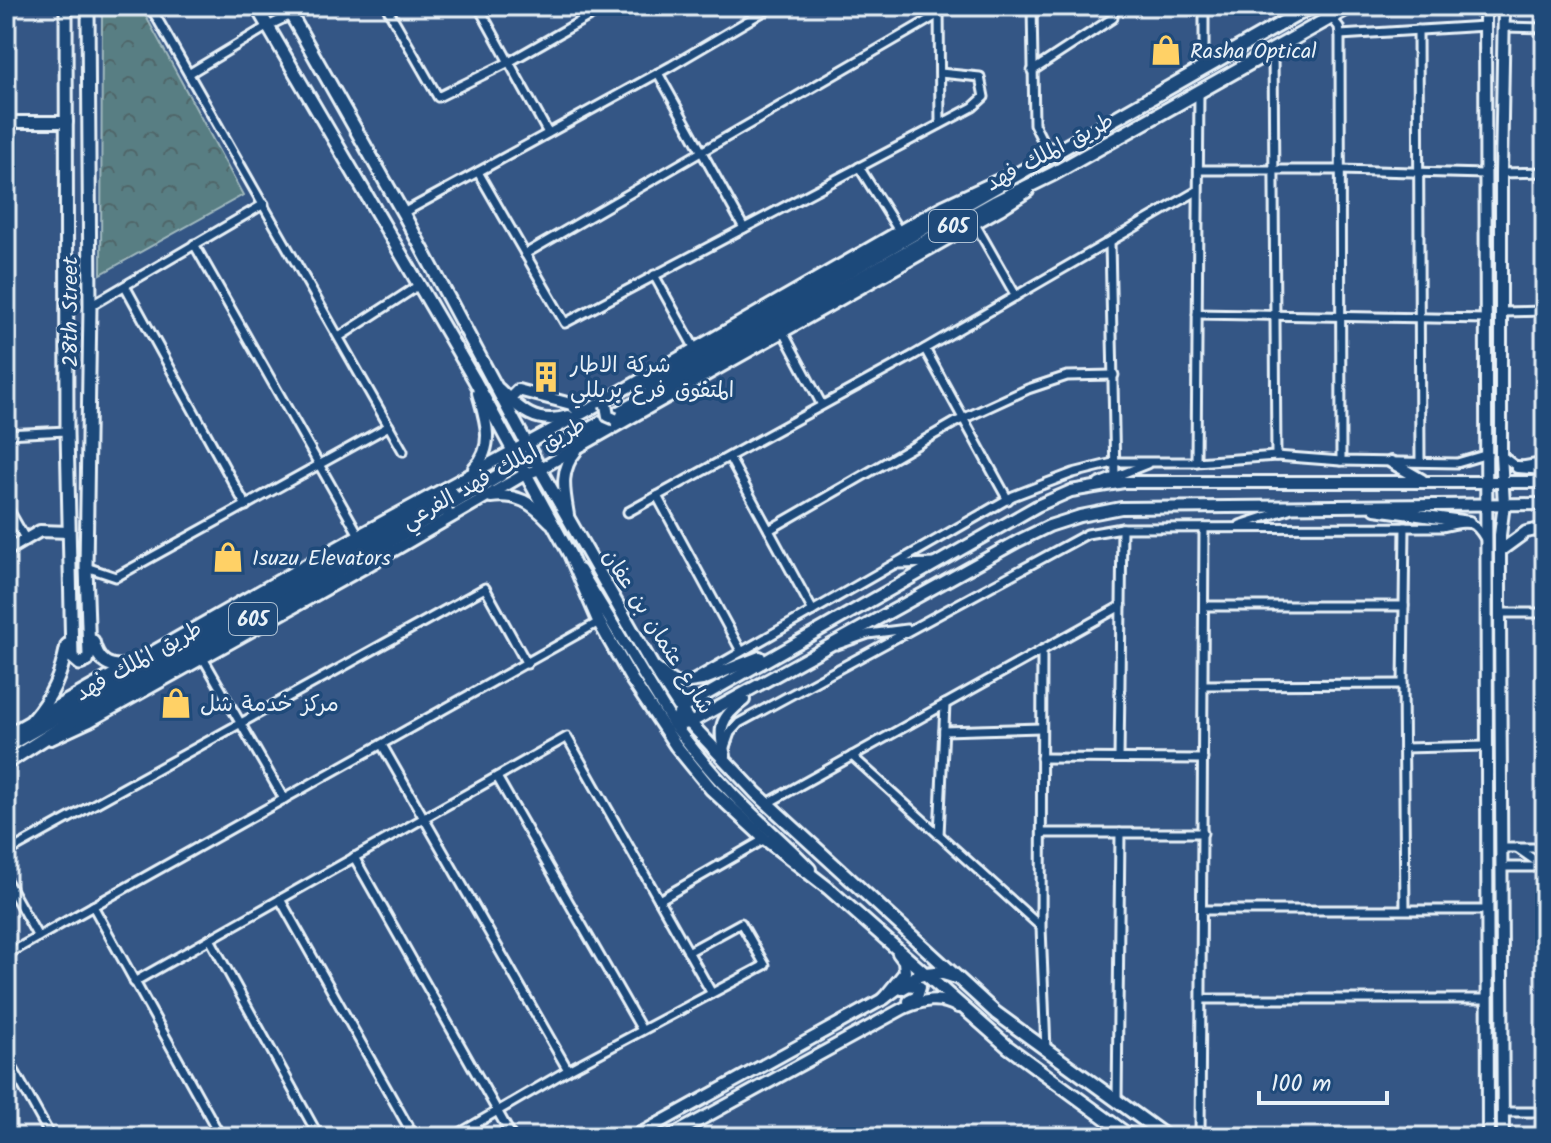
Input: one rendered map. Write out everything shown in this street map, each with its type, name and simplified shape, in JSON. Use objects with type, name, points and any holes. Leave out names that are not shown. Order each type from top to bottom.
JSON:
[{"type":"highway","name":"طريق الملك فهد","points":[[1312,6],[1062,146],[968,205],[554,444],[994,203],[1053,174],[1351,6]]},
{"type":"highway","name":"طريق الملك فهد","points":[[6,746],[498,472],[373,551],[84,713],[6,763]]},
{"type":"main road","name":"28th Street","points":[[66,6],[67,431],[71,617]]},
{"type":"main road","name":"28th Street","points":[[88,6],[88,617]]},
{"type":"main road","name":"شارع عثمان بن عفان","points":[[256,6],[474,379],[570,555],[599,622],[632,680],[676,746],[711,789],[765,839],[828,888],[1008,1047],[1131,1137]]},
{"type":"main road","name":"شارع عثمان بن عفان","points":[[289,11],[403,213],[569,521],[652,665],[690,723],[736,773],[996,1013],[1167,1137]]},
{"type":"main road","points":[[71,617],[72,657],[80,664],[87,661],[89,655],[88,617]]},
{"type":"main road","points":[[32,720],[46,704],[58,682],[71,617]]},
{"type":"main road","points":[[88,617],[96,652],[103,662],[115,666],[130,665]]},
{"type":"main road","points":[[883,999],[910,978],[924,973],[950,974],[961,981]]},
{"type":"street","points":[[150,6],[403,451]]},
{"type":"street","points":[[386,6],[438,97],[509,62],[607,6]]},
{"type":"street","points":[[478,6],[548,133]]},
{"type":"street","points":[[403,213],[773,6]]},
{"type":"street","points":[[1032,6],[1034,124],[1044,144],[1049,147],[1062,146]]},
{"type":"street","points":[[1032,71],[1113,18],[1113,6]]},
{"type":"street","points":[[1204,6],[1204,67]]},
{"type":"street","points":[[1485,6],[1488,1137]]},
{"type":"street","points":[[1503,1137],[1500,551],[1504,504],[1501,455],[1501,173],[1504,6]]},
{"type":"street","points":[[525,254],[939,10],[940,124]]},
{"type":"street","points":[[190,73],[289,11]]},
{"type":"street","points":[[1331,17],[1339,27],[1340,35],[1341,461]]},
{"type":"street","points":[[1340,35],[1485,26]]},
{"type":"street","points":[[1504,27],[1545,28]]},
{"type":"street","points":[[1418,30],[1420,461]]},
{"type":"street","points":[[1273,50],[1276,456]]},
{"type":"street","points":[[658,73],[744,228]]},
{"type":"street","points":[[478,172],[565,323],[940,124],[984,97],[980,77],[940,73]]},
{"type":"street","points":[[1196,462],[1199,92]]},
{"type":"street","points":[[6,122],[67,122]]},
{"type":"street","points":[[859,167],[899,231]]},
{"type":"street","name":"طريق الملك فهد الفرعي","points":[[6,735],[466,475],[609,400],[694,347],[958,198],[1027,167]]},
{"type":"street","points":[[1200,170],[1484,174]]},
{"type":"street","points":[[1501,173],[1545,172]]},
{"type":"street","name":"طريق الملك فهد الفرعي","points":[[31,748],[90,721],[444,517],[540,469],[621,419],[975,224],[1053,174]]},
{"type":"street","points":[[628,512],[925,349],[1197,191]]},
{"type":"street","points":[[90,306],[264,204]]},
{"type":"street","points":[[975,224],[1016,296]]},
{"type":"street","points":[[1110,242],[1115,476]]},
{"type":"street","points":[[194,244],[359,535]]},
{"type":"street","points":[[654,275],[694,347]]},
{"type":"street","points":[[339,337],[419,285]]},
{"type":"street","points":[[125,286],[246,506]]},
{"type":"street","points":[[1502,312],[1545,311]]},
{"type":"street","points":[[1197,314],[1487,319]]},
{"type":"street","points":[[783,332],[822,405]]},
{"type":"street","points":[[925,349],[1008,500]]},
{"type":"street","points":[[769,530],[964,419],[1028,389],[1067,376],[1114,375]]},
{"type":"street","points":[[466,475],[483,457],[488,439],[474,379]]},
{"type":"street","points":[[498,387],[526,414],[536,418],[555,419],[592,408]]},
{"type":"street","points":[[509,399],[518,390],[571,404],[578,411]]},
{"type":"street","points":[[609,400],[608,416],[621,419]]},
{"type":"street","points":[[86,567],[116,577],[389,426]]},
{"type":"street","points":[[6,434],[67,431]]},
{"type":"street","points":[[569,521],[564,474],[568,461],[583,444]]},
{"type":"street","points":[[687,683],[1008,500],[1073,473],[1117,462],[1196,462],[1276,456],[1341,461],[1457,463],[1488,454]]},
{"type":"street","points":[[1501,455],[1517,467],[1545,469]]},
{"type":"street","points":[[729,457],[813,611]]},
{"type":"street","points":[[674,725],[681,709],[1045,501],[1084,489],[1152,461]]},
{"type":"street","points":[[1391,462],[1424,481]]},
{"type":"street","points":[[1517,467],[1545,462]]},
{"type":"street","points":[[1084,489],[1124,482],[1545,482]]},
{"type":"street","points":[[485,497],[509,495],[525,501],[535,506],[553,525]]},
{"type":"street","points":[[433,496],[444,501],[444,517]]},
{"type":"street","points":[[657,496],[741,651]]},
{"type":"street","points":[[674,725],[690,723],[1018,541],[1080,516],[1121,508],[1545,504]]},
{"type":"street","points":[[6,505],[26,540]]},
{"type":"street","points":[[1354,505],[1405,515],[1469,522],[1478,526],[1486,540]]},
{"type":"street","points":[[1230,528],[1300,506]]},
{"type":"street","points":[[725,756],[726,739],[739,723],[1087,534],[1122,528],[1442,527],[1469,522]]},
{"type":"street","points":[[1405,527],[1405,909]]},
{"type":"street","points":[[1119,758],[1122,528]]},
{"type":"street","points":[[1200,1137],[1204,528]]},
{"type":"street","points":[[1500,551],[1526,532],[1545,528]]},
{"type":"street","points":[[6,551],[40,531],[69,532]]},
{"type":"street","points":[[570,555],[615,623],[674,725],[727,789],[780,836],[828,888]]},
{"type":"street","points":[[896,564],[939,563]]},
{"type":"street","points":[[6,853],[485,588],[527,664]]},
{"type":"street","points":[[768,803],[1121,606]]},
{"type":"street","points":[[1204,606],[1404,606]]},
{"type":"street","points":[[1500,613],[1545,613]]},
{"type":"street","points":[[6,955],[599,622]]},
{"type":"street","points":[[824,650],[868,634],[911,628]]},
{"type":"street","points":[[652,665],[676,684],[687,683],[795,643]]},
{"type":"street","points":[[1042,650],[1041,927],[1046,1050]]},
{"type":"street","points":[[203,658],[284,799]]},
{"type":"street","points":[[736,773],[725,756],[721,727],[727,712],[771,679]]},
{"type":"street","points":[[1204,685],[1403,684]]},
{"type":"street","points":[[939,835],[945,704]]},
{"type":"street","points":[[944,731],[1041,728]]},
{"type":"street","points":[[134,982],[567,737],[711,992]]},
{"type":"street","points":[[382,745],[568,1070]]},
{"type":"street","points":[[1404,748],[1486,746]]},
{"type":"street","points":[[852,756],[1041,927]]},
{"type":"street","points":[[1041,758],[1203,759]]},
{"type":"street","points":[[497,777],[642,1030]]},
{"type":"street","points":[[1043,833],[1203,833]]},
{"type":"street","points":[[1117,1101],[1120,833]]},
{"type":"street","points":[[659,900],[765,839]]},
{"type":"street","points":[[1502,848],[1545,848]]},
{"type":"street","points":[[1517,848],[1545,867]]},
{"type":"street","points":[[354,857],[512,1137]]},
{"type":"street","points":[[1503,867],[1545,867]]},
{"type":"street","points":[[6,880],[38,937]]},
{"type":"street","points":[[280,899],[414,1137]]},
{"type":"street","points":[[93,906],[221,1137]]},
{"type":"street","points":[[1203,910],[1486,910]]},
{"type":"street","points":[[453,1137],[568,1070],[765,965],[741,923],[688,952]]},
{"type":"street","points":[[210,939],[319,1137]]},
{"type":"street","points":[[883,999],[905,972],[904,961],[887,939]]},
{"type":"street","points":[[634,1137],[909,985],[920,987],[917,997],[881,1020]]},
{"type":"street","points":[[669,1137],[904,1008],[933,999],[945,1000],[969,1013]]},
{"type":"street","points":[[1202,999],[1487,999]]},
{"type":"street","points":[[6,1056],[51,1137]]},
{"type":"street","points":[[6,1076],[14,1071]]},
{"type":"street","points":[[1505,1112],[1545,1112]]},
{"type":"green space","points":[[102,6],[143,11],[243,195],[101,274]]},
{"type":"tunnel","points":[[500,475],[556,448]]},
{"type":"place","name":"Rasha Optical","points":[[1166,50]]},
{"type":"place","name":"شركة الاطار المتفوق فرع بريللي","points":[[546,377]]},
{"type":"place","name":"Isuzu Elevators","points":[[228,557]]},
{"type":"place","name":"مركز خدمة شل","points":[[176,703]]}]
